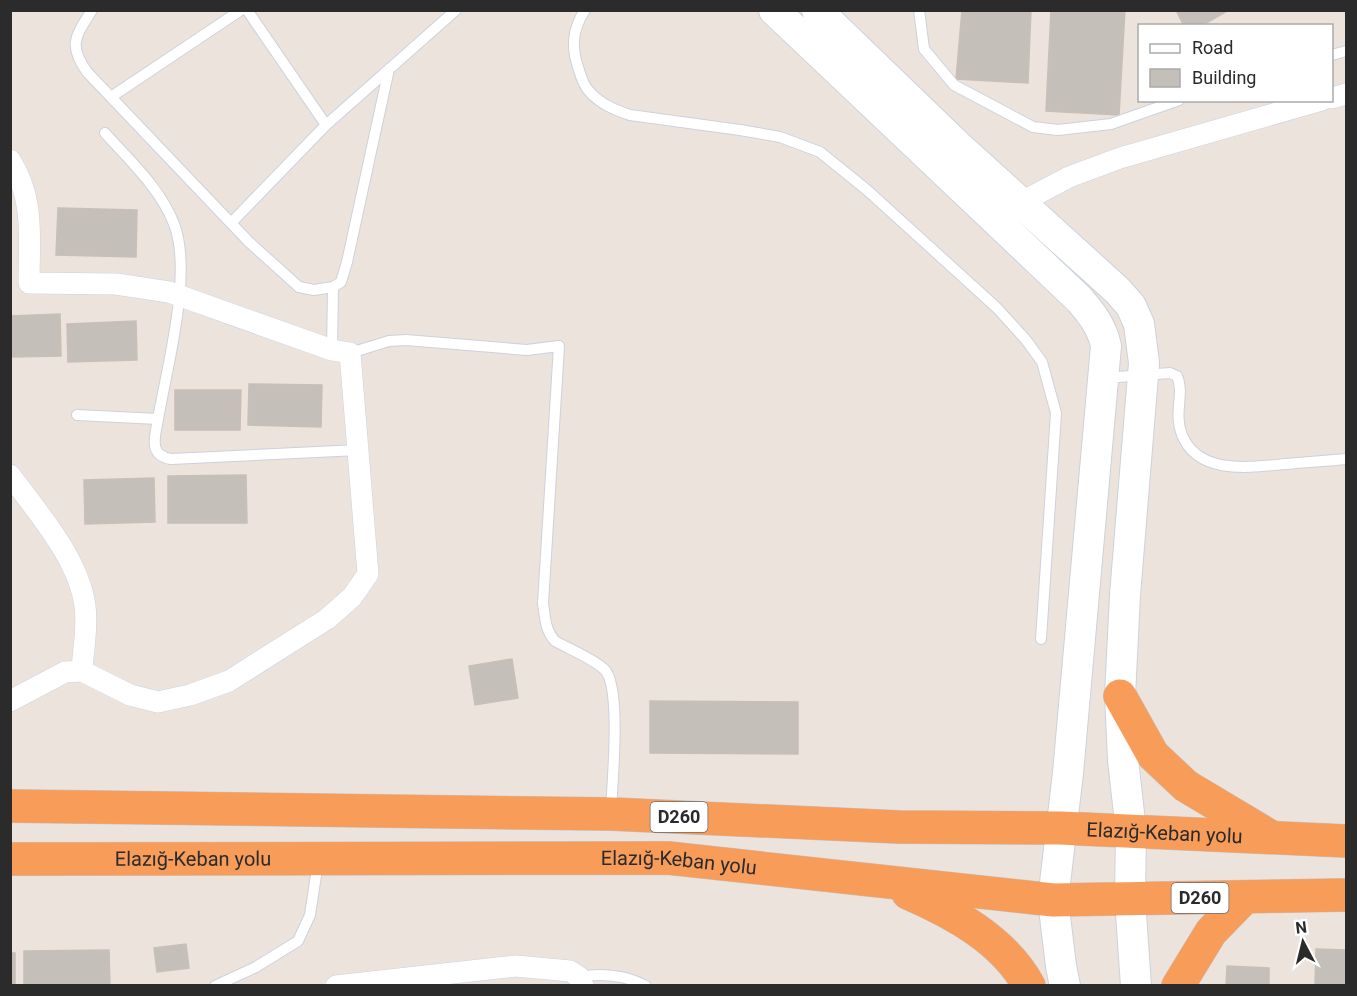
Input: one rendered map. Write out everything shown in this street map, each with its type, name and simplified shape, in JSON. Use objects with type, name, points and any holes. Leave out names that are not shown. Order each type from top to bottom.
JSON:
[{"type":"highway","points":[[1120,696],[1153,754],[1186,786],[1272,837]]},
{"type":"highway","name":"Elazığ-Keban yolu","points":[[10,806],[611,814],[898,826],[1060,828],[1347,841]]},
{"type":"highway","name":"Elazığ-Keban yolu","points":[[10,859],[668,858],[1053,900],[1347,895]]},
{"type":"highway","points":[[882,881],[933,903],[967,922],[1021,971],[1029,986]]},
{"type":"highway","points":[[1178,986],[1198,949],[1245,897]]},
{"type":"main road","points":[[774,10],[1079,299],[1094,316],[1104,334],[1107,346],[1068,773],[1053,900],[1065,986]]},
{"type":"main road","points":[[817,10],[957,145],[1118,291],[1131,306],[1139,324],[1144,363],[1125,595],[1120,696],[1123,760],[1131,831],[1130,899],[1136,986]]},
{"type":"street","points":[[1020,203],[1070,177],[1120,158],[1316,102]]},
{"type":"street","points":[[10,160],[18,191],[29,204],[20,284],[116,284],[170,292],[341,352],[358,450],[368,574],[352,597],[327,619],[229,681],[190,695],[158,702],[130,695],[82,671],[65,672],[10,701]]},
{"type":"street","points":[[10,475],[67,556],[82,593],[85,608],[82,671]]},
{"type":"street","points":[[336,986],[516,966],[570,971],[581,981]]},
{"type":"lane","points":[[92,10],[76,39],[77,58],[87,72],[249,242],[299,287],[314,290],[333,287],[341,282],[389,69]]},
{"type":"lane","points":[[111,97],[241,10]]},
{"type":"lane","points":[[247,10],[326,125]]},
{"type":"lane","points":[[231,223],[326,125],[456,10]]},
{"type":"lane","points":[[585,10],[574,33],[575,60],[588,90],[600,101],[630,115],[741,129],[780,137],[820,152],[867,190],[997,308],[1042,362],[1056,413],[1041,639]]},
{"type":"lane","points":[[919,10],[924,49],[954,85],[1033,127],[1058,130],[1112,124],[1173,102]]},
{"type":"lane","points":[[105,133],[147,180],[174,223],[181,252],[180,296],[154,446],[157,453],[163,458],[171,459],[358,450]]},
{"type":"lane","points":[[333,287],[341,352],[389,341],[406,340],[527,350],[559,346],[543,603],[549,634],[555,641],[605,669],[610,679],[615,701],[611,814]]},
{"type":"lane","points":[[1104,378],[1170,373],[1177,376],[1180,383],[1177,419],[1187,445],[1200,458],[1227,466],[1246,467],[1347,459]]},
{"type":"lane","points":[[77,415],[158,419]]},
{"type":"lane","points":[[215,986],[256,967],[298,941],[310,915],[319,858]]},
{"type":"lane","points":[[581,981],[618,976],[635,980],[646,986]]},
{"type":"building","points":[[962,10],[1031,10],[1028,83],[956,79]]},
{"type":"building","points":[[1051,10],[1125,10],[1119,115],[1046,111]]},
{"type":"building","points":[[1176,10],[1229,10],[1204,24],[1183,24]]},
{"type":"building","points":[[58,208],[137,210],[136,257],[56,255]]},
{"type":"building","points":[[60,314],[61,356],[10,357],[10,316]]},
{"type":"building","points":[[136,321],[137,360],[68,362],[67,324]]},
{"type":"building","points":[[249,384],[322,385],[321,427],[248,425]]},
{"type":"building","points":[[175,390],[241,390],[240,430],[175,430]]},
{"type":"building","points":[[246,475],[247,523],[168,523],[168,476]]},
{"type":"building","points":[[154,478],[155,522],[85,524],[84,480]]},
{"type":"building","points":[[512,659],[518,698],[475,705],[469,666]]},
{"type":"building","points":[[650,701],[798,702],[798,754],[650,753]]},
{"type":"building","points":[[186,944],[189,968],[157,972],[154,948]]},
{"type":"building","points":[[1316,949],[1346,950],[1346,986],[1315,986]]},
{"type":"building","points":[[109,950],[110,986],[24,986],[24,951]]},
{"type":"building","points":[[10,953],[15,953],[15,985],[10,985]]},
{"type":"building","points":[[1227,966],[1269,968],[1269,986],[1226,986]]}]
